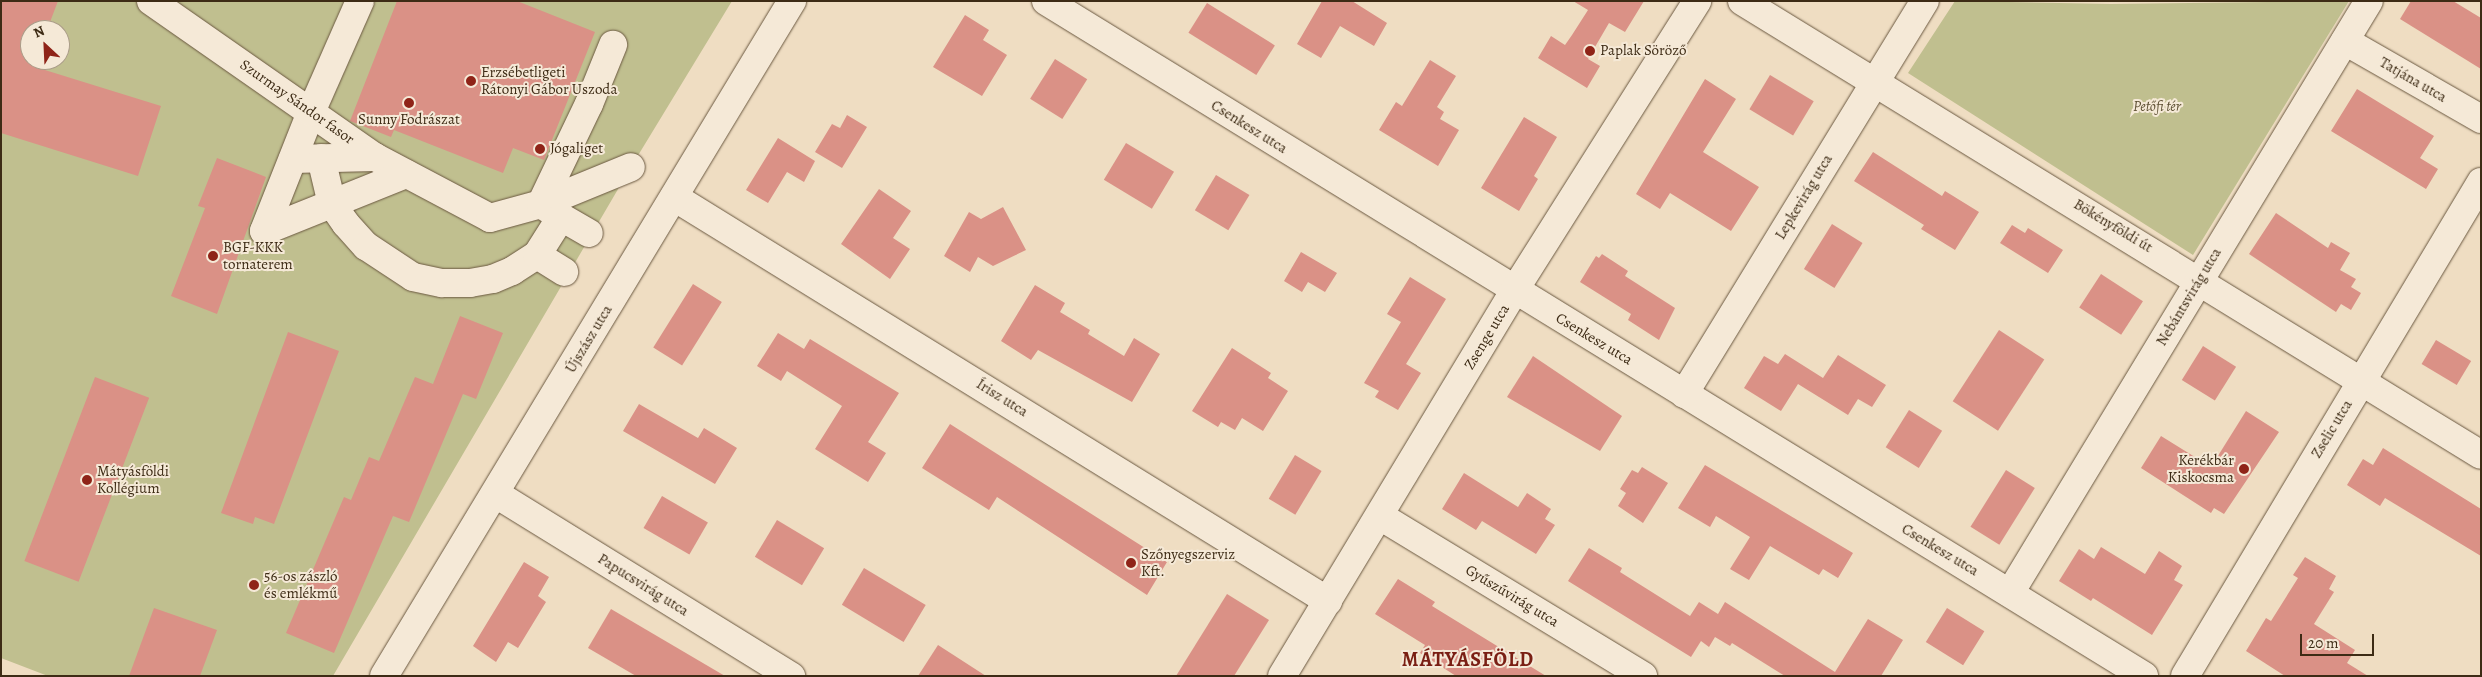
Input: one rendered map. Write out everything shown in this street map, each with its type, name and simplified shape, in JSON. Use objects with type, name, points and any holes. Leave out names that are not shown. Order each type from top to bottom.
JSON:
[{"type":"street","name":"Szurmay Sándor fasor","points":[[151,1],[375,157]]},
{"type":"street","points":[[360,1],[311,112],[264,231],[406,174]]},
{"type":"street","name":"Újszász utca","points":[[384,676],[496,494],[792,1]]},
{"type":"street","name":"Csenkesz utca","points":[[1046,1],[1514,291],[2144,676]]},
{"type":"street","name":"Zsenge utca","points":[[1282,676],[1514,291],[1698,1]]},
{"type":"street","name":"Bökényföldi út","points":[[1742,1],[2200,279],[2481,455]]},
{"type":"street","name":"Lepkevirág utca","points":[[1684,394],[1925,1]]},
{"type":"street","name":"Nebántsvirág utca","points":[[2010,593],[2369,1]]},
{"type":"street","name":"Tatjána utca","points":[[2345,41],[2481,118]]},
{"type":"street","points":[[321,158],[332,204],[366,246],[413,277],[442,283],[493,279],[537,255],[551,210],[613,44]]},
{"type":"street","name":"Szurmay Sándor fasor","points":[[293,159],[375,157]]},
{"type":"street","points":[[375,157],[490,218],[551,210],[631,167]]},
{"type":"street","name":"Zselic utca","points":[[2185,676],[2481,182]]},
{"type":"street","name":"Írisz utca","points":[[674,197],[1328,601]]},
{"type":"street","points":[[551,210],[589,233]]},
{"type":"street","points":[[537,255],[564,272]]},
{"type":"street","name":"Papucsvirág utca","points":[[496,494],[791,676]]},
{"type":"street","name":"Gyűszűvirág utca","points":[[1380,516],[1643,676]]},
{"type":"green space","points":[[1,1],[732,1],[631,167],[333,676],[48,676],[1,658]]},
{"type":"green space","name":"Petőfi tér","points":[[1955,1],[2111,4],[2349,1],[2193,255],[1908,73]]},
{"type":"building","points":[[1,1],[58,1],[51,20],[20,20],[20,70],[45,70],[161,106],[138,176],[1,133]]},
{"type":"building","name":"Erzsébetligeti Rátonyi Gábor Uszoda","points":[[397,1],[517,1],[595,32],[544,160],[513,148],[503,173],[394,130],[391,137],[350,121]]},
{"type":"building","points":[[1322,1],[1352,1],[1387,23],[1374,46],[1340,26],[1321,58],[1297,44]]},
{"type":"building","points":[[1573,1],[1644,1],[1625,32],[1609,23],[1588,59],[1600,66],[1587,88],[1538,58],[1551,36],[1565,45],[1588,10]]},
{"type":"building","points":[[2411,1],[2453,1],[2481,18],[2481,69],[2400,19]]},
{"type":"building","points":[[1207,3],[1275,45],[1256,75],[1188,33]]},
{"type":"building","points":[[965,15],[989,30],[983,40],[1007,55],[982,96],[933,67]]},
{"type":"building","points":[[1055,59],[1087,79],[1062,119],[1030,99]]},
{"type":"building","points":[[1430,60],[1456,76],[1437,107],[1444,112],[1440,119],[1459,130],[1438,166],[1379,130],[1396,102],[1402,106]]},
{"type":"building","points":[[1770,75],[1814,101],[1793,136],[1749,109]]},
{"type":"building","points":[[1705,79],[1736,99],[1703,152],[1759,187],[1731,231],[1670,193],[1660,209],[1636,194]]},
{"type":"building","points":[[2357,89],[2434,136],[2420,158],[2438,169],[2426,189],[2331,131]]},
{"type":"building","points":[[847,115],[867,127],[842,168],[815,152],[832,124],[840,128]]},
{"type":"building","points":[[1524,117],[1557,137],[1534,176],[1538,179],[1519,211],[1481,188]]},
{"type":"building","points":[[778,138],[815,161],[804,182],[787,172],[768,203],[746,190]]},
{"type":"building","points":[[1126,143],[1174,172],[1152,209],[1104,180]]},
{"type":"building","points":[[1873,152],[1942,196],[1945,191],[1979,212],[1955,250],[1921,229],[1924,225],[1854,181]]},
{"type":"building","name":"BGF-KKK tornaterem","points":[[217,158],[266,177],[217,314],[171,296],[205,208],[198,206]]},
{"type":"building","points":[[1216,175],[1249,195],[1228,230],[1195,210]]},
{"type":"building","points":[[879,189],[911,211],[893,238],[910,249],[890,279],[841,244]]},
{"type":"building","points":[[1003,207],[1026,250],[993,266],[978,257],[970,272],[944,256],[969,212],[981,219]]},
{"type":"building","points":[[2276,213],[2328,248],[2331,242],[2350,253],[2340,270],[2356,279],[2351,287],[2361,293],[2351,310],[2341,304],[2336,312],[2249,254]]},
{"type":"building","points":[[1832,224],[1863,243],[1834,288],[1804,269]]},
{"type":"building","points":[[2012,225],[2025,233],[2028,228],[2063,250],[2048,273],[2000,243]]},
{"type":"building","points":[[1301,252],[1337,273],[1325,292],[1308,282],[1302,292],[1284,281]]},
{"type":"building","points":[[1602,254],[1628,271],[1625,276],[1675,308],[1659,340],[1628,320],[1631,314],[1580,282],[1596,256],[1599,258]]},
{"type":"building","points":[[2101,274],[2143,301],[2121,335],[2079,308]]},
{"type":"building","points":[[1410,277],[1446,299],[1406,364],[1421,373],[1398,410],[1375,397],[1379,391],[1364,383],[1401,322],[1387,314]]},
{"type":"building","points":[[693,284],[722,302],[682,366],[653,348]]},
{"type":"building","points":[[1035,285],[1065,303],[1060,312],[1090,330],[1088,334],[1124,356],[1134,338],[1160,354],[1132,402],[1038,350],[1031,360],[1001,341]]},
{"type":"building","points":[[460,316],[503,333],[476,399],[463,394],[409,522],[393,516],[334,653],[286,633],[344,497],[351,500],[369,457],[379,461],[415,377],[433,384]]},
{"type":"building","points":[[1999,330],[2044,359],[1998,431],[1953,401]]},
{"type":"building","points":[[288,332],[339,351],[274,524],[255,517],[253,524],[221,513]]},
{"type":"building","points":[[778,333],[804,349],[810,339],[899,393],[868,442],[886,453],[868,482],[815,449],[842,406],[787,371],[781,381],[757,366]]},
{"type":"building","points":[[2436,340],[2471,361],[2457,385],[2422,364]]},
{"type":"building","points":[[2203,346],[2236,367],[2215,401],[2182,380]]},
{"type":"building","points":[[1232,348],[1271,373],[1268,378],[1288,391],[1263,431],[1242,418],[1235,430],[1221,422],[1218,427],[1192,411]]},
{"type":"building","points":[[1785,354],[1823,378],[1838,355],[1886,385],[1872,407],[1858,399],[1848,415],[1798,384],[1781,411],[1744,388],[1764,356],[1778,364]]},
{"type":"building","points":[[1533,356],[1622,416],[1600,451],[1507,397]]},
{"type":"building","name":"Mátyásföldi Kollégium","points":[[95,377],[149,398],[79,582],[24,561]]},
{"type":"building","points":[[639,404],[698,438],[704,428],[737,448],[715,484],[623,431]]},
{"type":"building","points":[[1909,410],[1942,431],[1919,468],[1886,447]]},
{"type":"building","points":[[2246,411],[2279,432],[2224,514],[2214,508],[2211,513],[2141,468],[2161,436],[2211,467]]},
{"type":"building","points":[[950,424],[1167,562],[1147,595],[997,497],[989,510],[922,468]]},
{"type":"building","points":[[2383,448],[2481,509],[2481,556],[2385,498],[2380,506],[2347,485],[2363,459],[2373,465]]},
{"type":"building","points":[[1295,455],[1322,471],[1295,515],[1269,499]]},
{"type":"building","points":[[1705,465],[1853,553],[1838,578],[1823,569],[1819,575],[1770,546],[1749,580],[1730,569],[1750,537],[1716,516],[1710,527],[1678,508]]},
{"type":"building","points":[[1642,467],[1668,483],[1643,523],[1618,506],[1626,493],[1620,489],[1632,470],[1638,473]]},
{"type":"building","points":[[2006,470],[2035,488],[1999,545],[1970,527]]},
{"type":"building","points":[[1464,473],[1518,507],[1527,493],[1551,509],[1545,519],[1555,525],[1536,554],[1482,521],[1476,530],[1442,509]]},
{"type":"building","points":[[662,496],[708,522],[689,555],[644,528]]},
{"type":"building","points":[[777,520],[824,548],[802,585],[755,557]]},
{"type":"building","points":[[2101,547],[2145,574],[2159,551],[2182,566],[2174,580],[2183,585],[2152,635],[2093,598],[2091,601],[2059,581],[2079,549],[2094,559]]},
{"type":"building","points":[[1589,548],[1622,568],[1620,572],[1690,616],[1699,602],[1718,614],[1725,602],[1835,672],[1868,619],[1903,640],[1881,676],[1785,676],[1732,643],[1730,646],[1715,637],[1709,647],[1701,641],[1691,657],[1568,581]]},
{"type":"building","points":[[2305,557],[2336,576],[2329,589],[2334,592],[2314,624],[2355,650],[2347,663],[2368,676],[2285,676],[2246,651],[2266,618],[2271,621],[2298,578],[2293,575]]},
{"type":"building","points":[[524,562],[549,577],[538,596],[546,602],[518,648],[508,642],[496,662],[473,646]]},
{"type":"building","points":[[864,568],[926,605],[904,642],[842,605]]},
{"type":"building","points":[[1398,579],[1435,602],[1432,606],[1546,676],[1456,676],[1420,653],[1425,645],[1375,614]]},
{"type":"building","points":[[1227,594],[1269,620],[1234,676],[1176,676]]},
{"type":"building","points":[[154,608],[217,630],[200,676],[129,676]]},
{"type":"building","points":[[1947,608],[1984,631],[1963,665],[1926,642]]},
{"type":"building","points":[[611,609],[725,676],[636,676],[588,648]]},
{"type":"building","points":[[938,645],[986,676],[918,676]]},
{"type":"place","name":"Paplak Söröző","points":[[1590,51]]},
{"type":"place","name":"Erzsébetligeti Rátonyi Gábor Uszoda","points":[[471,81]]},
{"type":"place","name":"Sunny Fodrászat","points":[[409,103]]},
{"type":"place","name":"Jógaliget","points":[[540,149]]},
{"type":"place","name":"BGF-KKK tornaterem","points":[[213,256]]},
{"type":"place","name":"Kerékbár Kiskocsma","points":[[2244,469]]},
{"type":"place","name":"Mátyásföldi Kollégium","points":[[87,480]]},
{"type":"place","name":"Szőnyegszerviz Kft.","points":[[1131,563]]},
{"type":"place","name":"56-os zászló és emlékmű","points":[[254,585]]},
{"type":"district","name":"MÁTYÁSFÖLD","points":[[1468,659]]}]
